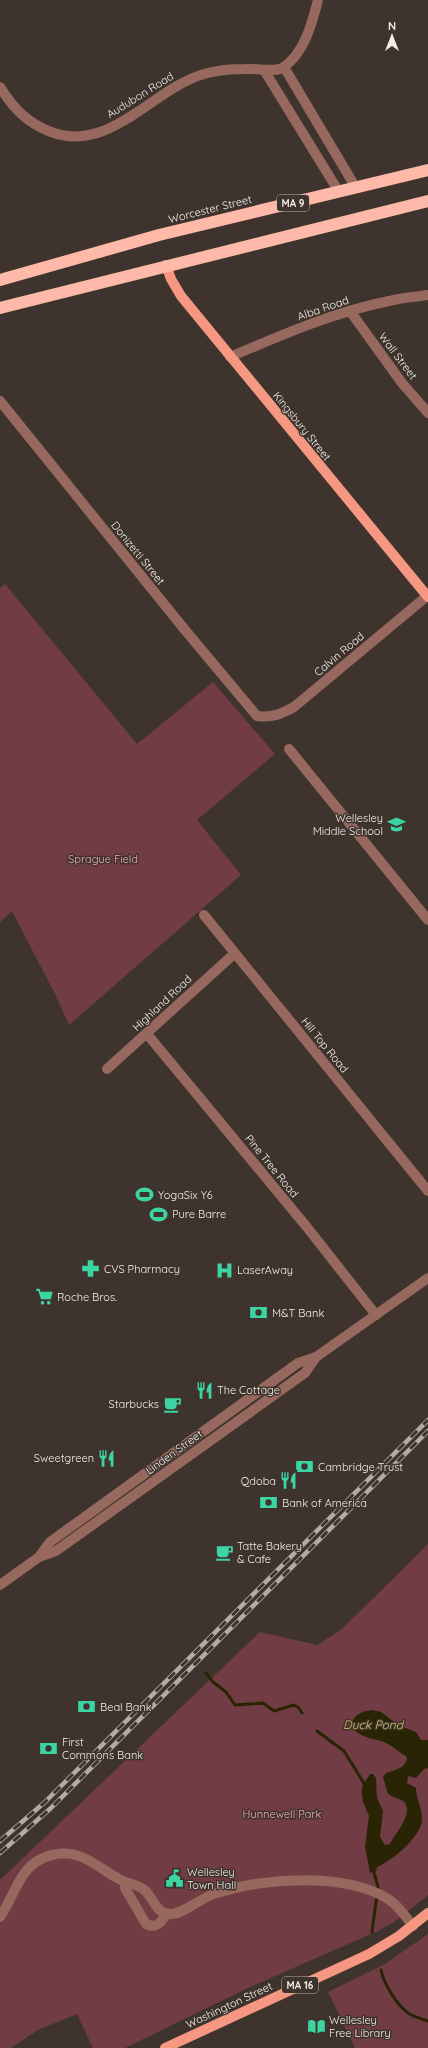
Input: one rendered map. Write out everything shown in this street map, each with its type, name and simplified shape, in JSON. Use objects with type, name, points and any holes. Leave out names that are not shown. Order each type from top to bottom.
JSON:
[{"type":"highway","name":"Worcester Street","points":[[0,280],[159,235],[428,170]]},
{"type":"highway","points":[[0,308],[166,265],[428,202]]},
{"type":"main road","name":"Kingsbury Street","points":[[166,265],[178,292],[428,596]]},
{"type":"main road","name":"Washington Street","points":[[165,2048],[360,1959],[385,1945],[413,1926],[428,1913]]},
{"type":"street","points":[[318,0],[306,38],[284,68],[356,188]]},
{"type":"street","name":"Audubon Road","points":[[0,86],[14,108],[23,117],[40,128],[59,135],[84,137],[100,133],[128,119],[177,85],[202,74],[231,70],[264,70],[284,68]]},
{"type":"street","points":[[264,70],[339,192]]},
{"type":"street","name":"Alba Road","points":[[230,357],[275,338],[350,311],[388,301],[428,295]]},
{"type":"street","name":"Wall Street","points":[[350,311],[402,382],[428,413]]},
{"type":"street","name":"Donizetti Street","points":[[0,401],[189,636],[251,710],[261,716]]},
{"type":"street","name":"Calvin Road","points":[[261,716],[277,716],[294,707],[428,596]]},
{"type":"street","points":[[289,749],[428,920]]},
{"type":"street","name":"Hill Top Road","points":[[204,915],[234,954],[428,1191]]},
{"type":"street","name":"Highland Road","points":[[107,1069],[234,954]]},
{"type":"street","name":"Pine Tree Road","points":[[147,1034],[291,1208],[376,1315]]},
{"type":"street","name":"Linden Street","points":[[0,1585],[39,1557],[56,1551],[305,1373],[316,1357],[428,1278]]},
{"type":"street","points":[[0,1917],[24,1873],[35,1862],[50,1856],[69,1853],[81,1856],[125,1882],[144,1889],[158,1908],[166,1914],[178,1912],[215,1893],[277,1881],[327,1882],[382,1895],[393,1902],[413,1926]]},
{"type":"street","points":[[125,1882],[125,1888],[146,1924],[152,1926],[158,1925],[166,1914]]},
{"type":"green space","name":"Sprague Field","points":[[5,584],[137,744],[213,682],[275,754],[197,820],[241,875],[69,1025],[55,994],[12,911],[0,922],[0,588]]},
{"type":"green space","name":"Hunnewell Park","points":[[428,1544],[428,1895],[394,1922],[378,1931],[248,1988],[125,2048],[93,2048],[77,2014],[38,2030],[11,2048],[0,2048],[0,1880],[260,1632],[317,1645],[342,1629]]},
{"type":"green space","points":[[428,1934],[428,2048],[355,2048],[328,1992],[385,1964]]},
{"type":"water","name":"Duck Pond","points":[[373,1710],[381,1712],[400,1726],[416,1732],[421,1740],[428,1740],[428,1768],[424,1769],[416,1778],[408,1776],[407,1783],[416,1788],[422,1815],[421,1826],[412,1840],[398,1854],[377,1867],[376,1871],[370,1873],[365,1847],[369,1816],[363,1802],[362,1787],[370,1774],[373,1774],[376,1778],[377,1798],[383,1811],[380,1837],[385,1845],[390,1844],[407,1813],[407,1808],[403,1801],[388,1794],[383,1777],[386,1773],[397,1770],[403,1766],[407,1757],[388,1744],[361,1735],[353,1728],[352,1722],[356,1716],[363,1712]]},
{"type":"waterway","points":[[206,1673],[213,1682],[226,1692],[235,1705],[263,1703],[274,1711],[294,1705],[298,1707],[302,1713]]},
{"type":"waterway","points":[[317,1731],[344,1751],[365,1785]]},
{"type":"waterway","points":[[372,1932],[378,1887],[373,1869]]},
{"type":"waterway","points":[[381,1970],[388,1987],[399,2004],[410,2014],[428,2021]]},
{"type":"railway","points":[[0,1841],[45,1802],[428,1420]]},
{"type":"railway","points":[[0,1853],[51,1808],[428,1431]]},
{"type":"place","name":"Wellesley Middle School","points":[[396,824]]},
{"type":"place","name":"YogaSix Y6","points":[[145,1195]]},
{"type":"place","name":"Pure Barre","points":[[159,1214]]},
{"type":"place","name":"CVS Pharmacy","points":[[91,1269]]},
{"type":"place","name":"LaserAway","points":[[224,1270]]},
{"type":"place","name":"Roche Bros.","points":[[44,1297]]},
{"type":"place","name":"M&T Bank","points":[[259,1313]]},
{"type":"place","name":"The Cottage","points":[[204,1390]]},
{"type":"place","name":"Starbucks","points":[[172,1404]]},
{"type":"place","name":"Sweetgreen","points":[[107,1458]]},
{"type":"place","name":"Cambridge Trust","points":[[305,1467]]},
{"type":"place","name":"Qdoba","points":[[289,1481]]},
{"type":"place","name":"Bank of America","points":[[269,1503]]},
{"type":"place","name":"Tatte Bakery & Cafe","points":[[224,1552]]},
{"type":"place","name":"Beal Bank","points":[[87,1707]]},
{"type":"place","name":"First Commons Bank","points":[[49,1748]]},
{"type":"place","name":"Wellesley Town Hall","points":[[174,1878]]},
{"type":"place","name":"Wellesley Free Library","points":[[316,2026]]}]
